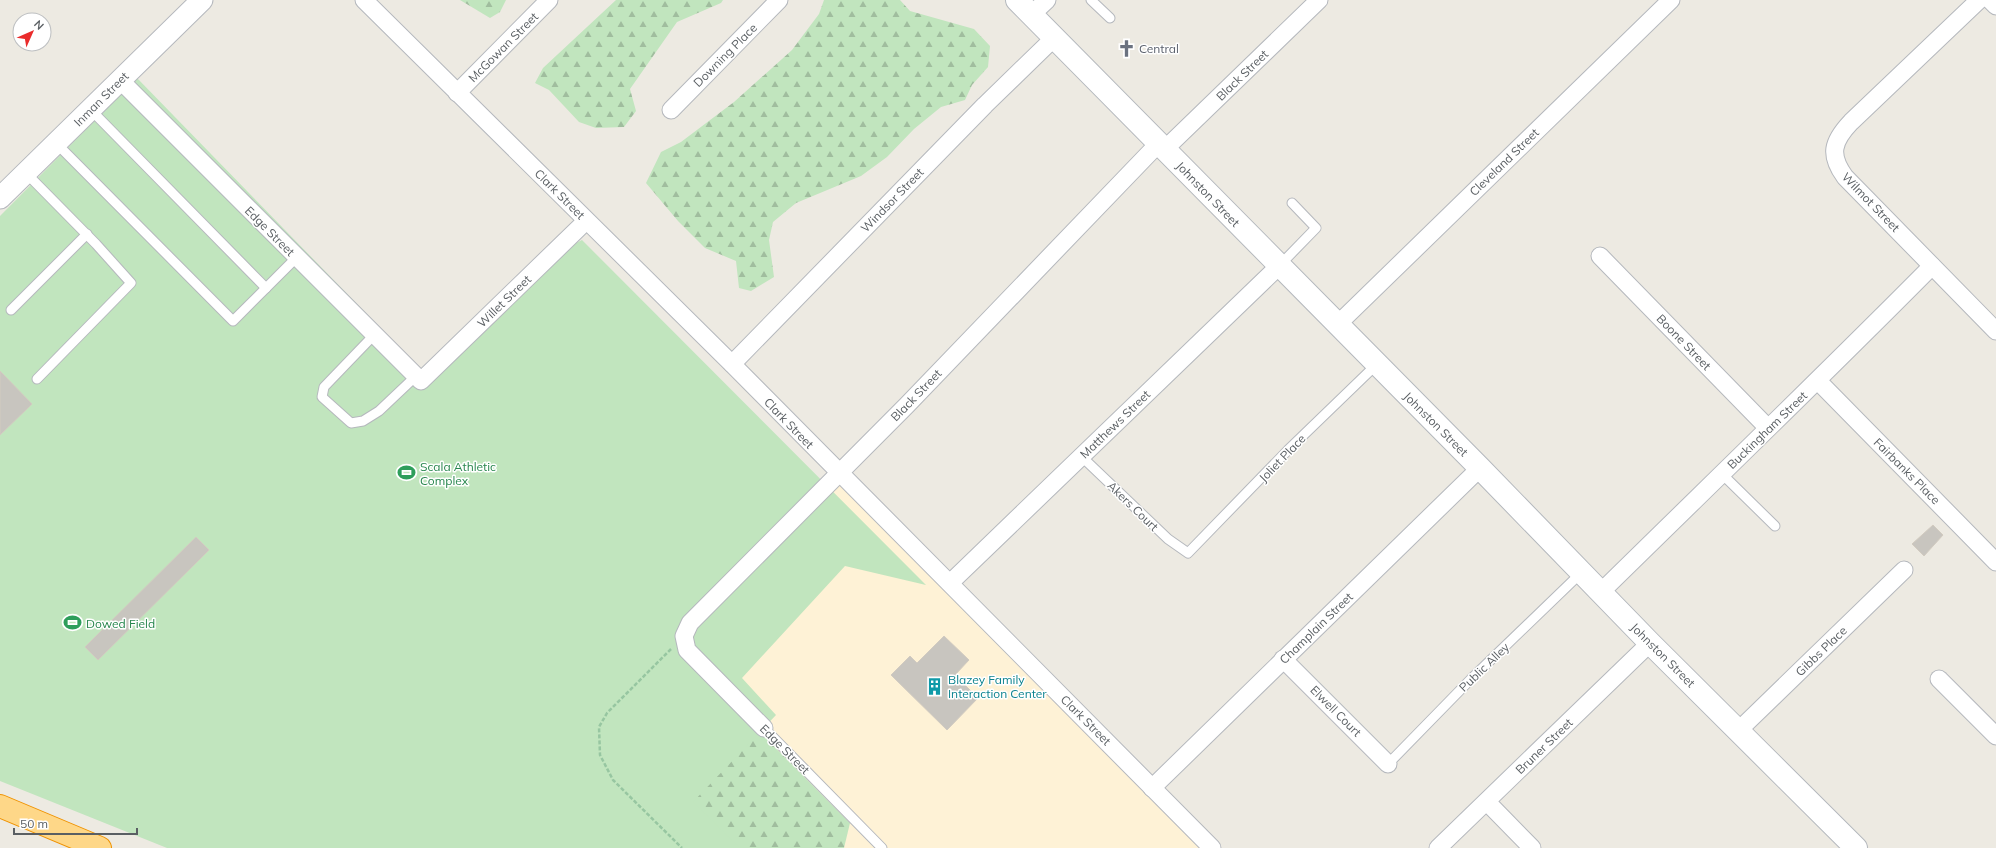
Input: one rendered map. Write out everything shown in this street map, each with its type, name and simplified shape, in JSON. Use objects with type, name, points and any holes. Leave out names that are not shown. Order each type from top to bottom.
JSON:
[{"type":"highway","points":[[0,806],[100,848]]},
{"type":"main road","name":"Johnston Street","points":[[1024,8],[1162,146],[1376,365],[1480,468],[1738,731],[1856,848]]},
{"type":"street","name":"Inman Street","points":[[0,198],[202,0]]},
{"type":"street","name":"Clark Street","points":[[364,0],[732,364],[839,474],[950,583],[1212,848]]},
{"type":"street","name":"McGowan Street","points":[[457,93],[549,0]]},
{"type":"street","name":"Downing Place","points":[[671,110],[779,0]]},
{"type":"street","points":[[1024,8],[1047,0]]},
{"type":"street","name":"Black Street","points":[[685,643],[690,623],[1162,146],[1319,0]]},
{"type":"street","name":"Cleveland Street","points":[[1337,325],[1671,0]]},
{"type":"street","name":"Wilmot Street","points":[[1978,0],[1851,122],[1842,132],[1834,150],[1834,158],[1845,177],[1996,331]]},
{"type":"street","points":[[1990,0],[1996,6]]},
{"type":"street","name":"Windsor Street","points":[[732,364],[985,105],[1054,38]]},
{"type":"street","name":"Edge Street","points":[[120,80],[296,258],[418,378]]},
{"type":"street","name":"Willet Street","points":[[418,378],[586,221]]},
{"type":"street","name":"Boone Street","points":[[1600,256],[1768,428]]},
{"type":"street","name":"Matthews Street","points":[[950,583],[1279,266]]},
{"type":"street","name":"Buckingham Street","points":[[1601,592],[1818,381],[1932,266]]},
{"type":"street","name":"Fairbanks Place","points":[[1818,381],[1996,562]]},
{"type":"street","name":"Champlain Street","points":[[1152,788],[1480,468]]},
{"type":"street","name":"Gibbs Place","points":[[1738,731],[1904,570]]},
{"type":"street","name":"Bruner Street","points":[[1438,848],[1650,642]]},
{"type":"street","name":"Edge Street","points":[[685,643],[764,728]]},
{"type":"street","name":"Elwell Court","points":[[1283,659],[1388,764]]},
{"type":"street","points":[[1939,679],[1996,736]]},
{"type":"street","points":[[1487,802],[1532,848]]},
{"type":"lane","points":[[1091,0],[1110,18]]},
{"type":"lane","points":[[90,110],[266,288]]},
{"type":"lane","points":[[56,143],[233,321],[296,258]]},
{"type":"lane","points":[[26,172],[87,234],[131,283],[37,379]]},
{"type":"lane","points":[[1279,266],[1316,228],[1292,203]]},
{"type":"lane","points":[[11,310],[87,234]]},
{"type":"lane","points":[[374,335],[324,387],[322,397],[328,403],[350,423],[363,421],[379,411],[418,378]]},
{"type":"lane","name":"Joliet Place","points":[[1188,552],[1288,450],[1376,365]]},
{"type":"lane","name":"Akers Court","points":[[1081,456],[1168,539],[1188,552]]},
{"type":"lane","points":[[1722,474],[1775,526]]},
{"type":"lane","name":"Public Alley","points":[[1388,764],[1471,679],[1582,572]]},
{"type":"lane","name":"Edge Street","points":[[764,728],[882,848]]},
{"type":"path","points":[[682,848],[613,780],[600,755],[599,727],[607,713],[685,643]]},
{"type":"shaded area","points":[[839,474],[1212,848],[740,848],[690,623]]},
{"type":"green space","points":[[460,0],[506,0],[500,12],[490,18]]},
{"type":"green space","points":[[616,0],[723,0],[721,3],[677,22],[630,89],[636,111],[624,127],[596,128],[579,122],[549,90],[535,83],[543,68]]},
{"type":"green space","points":[[824,0],[900,0],[910,11],[974,29],[990,46],[988,67],[972,85],[965,100],[941,107],[914,129],[887,157],[861,176],[796,203],[773,222],[769,240],[774,277],[751,291],[739,288],[736,261],[705,248],[678,221],[646,183],[661,152],[681,142],[734,102],[792,50],[819,14]]},
{"type":"green space","name":"Scala Athletic Complex","points":[[137,78],[431,380],[570,246],[582,240],[926,585],[845,566],[742,678],[776,715],[693,802],[740,848],[167,848],[0,781],[0,216]]},
{"type":"green space","points":[[638,690],[720,692],[850,823],[844,848],[701,848]]},
{"type":"building","points":[[0,371],[32,404],[0,435]]},
{"type":"building","points":[[1933,525],[1943,535],[1924,556],[1912,544]]},
{"type":"building","points":[[196,537],[209,550],[98,660],[85,647]]},
{"type":"building","name":"Blazey Family Interaction Center","points":[[944,636],[969,660],[955,675],[978,698],[947,730],[891,675],[910,656],[917,663]]},
{"type":"place","name":"Central","points":[[1126,48]]},
{"type":"place","name":"Scala Athletic Complex","points":[[407,473]]},
{"type":"place","name":"Dowed Field","points":[[73,623]]},
{"type":"place","name":"Blazey Family Interaction Center","points":[[935,686]]}]
